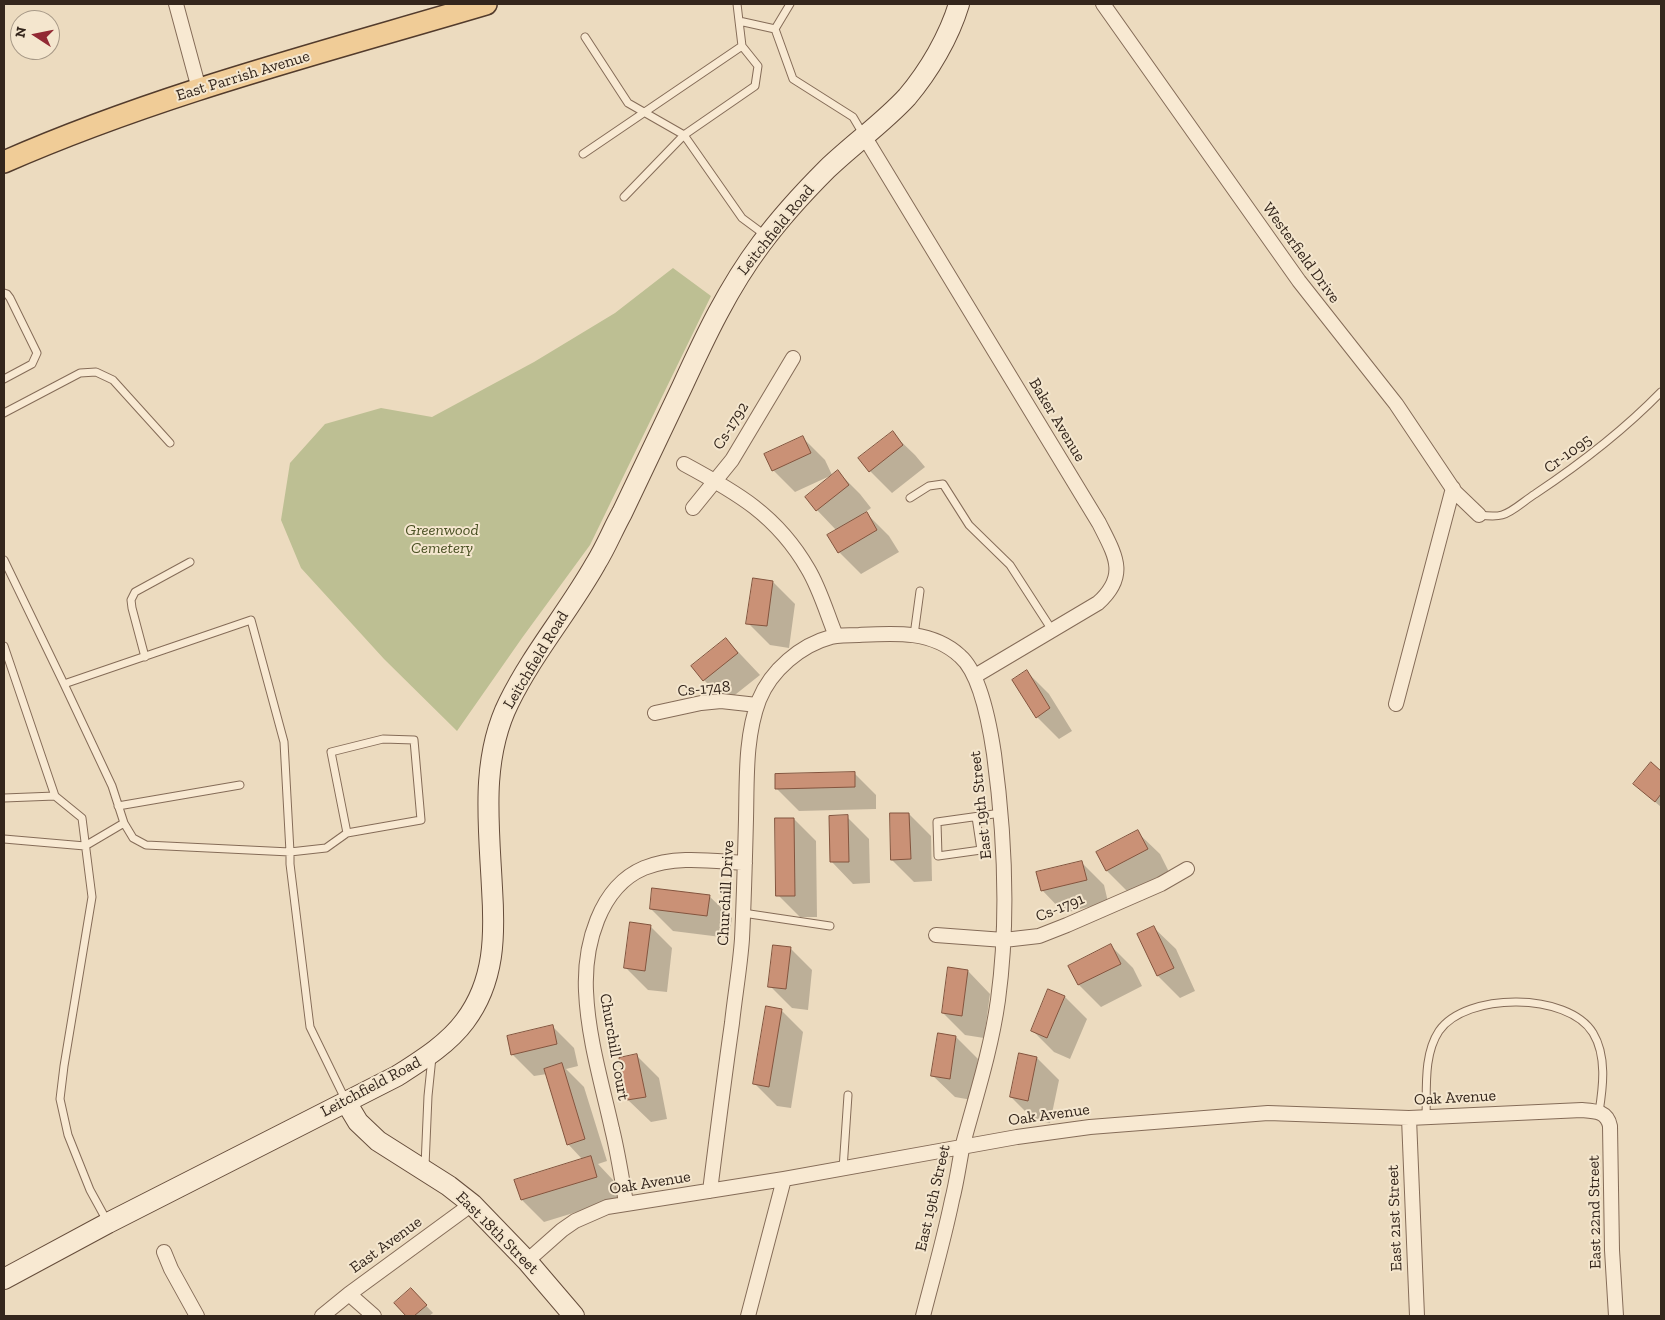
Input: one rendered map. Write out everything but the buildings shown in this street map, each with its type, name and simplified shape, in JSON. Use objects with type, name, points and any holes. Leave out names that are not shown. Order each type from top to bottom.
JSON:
[{"type":"main road","name":"East Parrish Avenue","points":[[4,162],[122,114],[198,89],[486,4]]},
{"type":"street","points":[[176,4],[198,89]]},
{"type":"street","name":"Leitchfield Road","points":[[4,1279],[108,1223],[398,1076],[432,1054],[463,1024],[478,1003],[487,978],[493,951],[494,922],[488,806],[489,779],[492,752],[508,703],[596,563],[649,459],[709,328],[734,282],[767,236],[788,211],[829,167],[905,98],[920,80],[945,38],[959,4]]},
{"type":"street","name":"Westerfield Drive","points":[[1103,4],[1299,281],[1396,404],[1453,488],[1479,515]]},
{"type":"street","name":"Baker Avenue","points":[[864,136],[1099,523],[1115,556],[1117,570],[1115,583],[1108,594],[1098,603],[975,676]]},
{"type":"street","name":"Cs-1792","points":[[693,508],[732,460],[793,358]]},
{"type":"street","points":[[684,464],[750,502],[788,539],[808,570],[836,636]]},
{"type":"street","points":[[1396,704],[1453,488]]},
{"type":"street","name":"East 19th Street","points":[[836,636],[896,633],[914,635],[930,638],[956,652],[964,659],[975,676],[990,730],[1001,813],[1004,864],[1004,940],[998,1000],[988,1057],[962,1148],[953,1198],[923,1316]]},
{"type":"street","name":"Churchill Drive","points":[[710,1191],[742,944],[748,755],[757,705],[767,684],[782,666],[814,644],[836,636]]},
{"type":"street","name":"Cs-1748","points":[[655,713],[701,703],[721,701],[757,705]]},
{"type":"street","name":"Churchill Court","points":[[626,1203],[614,1136],[593,1044],[588,1009],[586,976],[594,928],[600,911],[608,898],[618,886],[643,868],[682,859],[745,862]]},
{"type":"street","name":"Cs-1791","points":[[936,935],[1004,940],[1039,936],[1161,884],[1187,869]]},
{"type":"street","name":"East 18th Street","points":[[346,1102],[358,1122],[378,1141],[425,1169],[472,1204],[527,1261],[574,1316]]},
{"type":"street","name":"Oak Avenue","points":[[527,1261],[575,1221],[607,1207],[784,1179],[1017,1137],[1090,1126],[1268,1113],[1409,1118],[1582,1110],[1599,1112]]},
{"type":"street","name":"East 22nd Street","points":[[1599,1112],[1605,1115],[1610,1126],[1612,1250],[1616,1316]]},
{"type":"street","name":"East 21st Street","points":[[1409,1118],[1417,1316]]},
{"type":"street","points":[[748,1316],[784,1179]]},
{"type":"street","name":"East Avenue","points":[[322,1316],[472,1204]]},
{"type":"street","points":[[164,1252],[171,1269],[198,1316]]},
{"type":"street","points":[[350,1294],[374,1316]]},
{"type":"lane","points":[[624,197],[684,135],[755,86],[758,66],[742,46],[737,4]]},
{"type":"lane","points":[[775,30],[790,4]]},
{"type":"lane","points":[[739,21],[775,30]]},
{"type":"lane","points":[[775,30],[793,79],[853,117],[864,136]]},
{"type":"lane","points":[[585,37],[628,103],[684,135],[742,218],[767,236]]},
{"type":"lane","points":[[583,154],[742,46]]},
{"type":"lane","points":[[4,293],[10,298],[37,353],[32,364],[4,379]]},
{"type":"lane","points":[[4,413],[80,373],[96,372],[112,380],[170,443]]},
{"type":"lane","name":"Cr-1095","points":[[1479,515],[1504,515],[1541,490],[1602,447],[1643,411],[1661,392]]},
{"type":"lane","points":[[910,498],[930,486],[943,484],[969,525],[1010,565],[1052,630]]},
{"type":"lane","points":[[4,560],[112,786],[124,823],[133,838],[146,845],[290,852],[326,848],[347,833],[421,820],[414,740],[383,739],[331,752],[347,833]]},
{"type":"lane","points":[[145,657],[132,608],[135,592],[190,562]]},
{"type":"lane","points":[[914,635],[920,591]]},
{"type":"lane","points":[[64,684],[252,620],[284,742],[290,852],[310,1027],[346,1102]]},
{"type":"lane","points":[[4,646],[55,796],[82,818],[92,897],[60,1099],[72,1144],[90,1190],[108,1223]]},
{"type":"lane","points":[[118,806],[240,786]]},
{"type":"lane","points":[[4,798],[55,796]]},
{"type":"lane","points":[[976,817],[981,850],[938,856],[937,822],[1001,813]]},
{"type":"lane","points":[[4,839],[85,846],[124,823]]},
{"type":"lane","points":[[743,913],[830,926]]},
{"type":"lane","points":[[1426,1117],[1429,1058],[1438,1032],[1447,1022],[1462,1012],[1478,1006],[1500,1002],[1550,1006],[1570,1012],[1584,1021],[1594,1034],[1602,1062],[1603,1084],[1599,1112]]},
{"type":"lane","points":[[425,1169],[432,1054]]},
{"type":"lane","points":[[843,1169],[848,1095]]},
{"type":"green space","name":"Greenwood Cemetery","points":[[673,268],[711,296],[590,545],[457,731],[384,659],[301,568],[281,520],[290,463],[325,424],[381,408],[432,417],[534,362],[615,313]]}]
